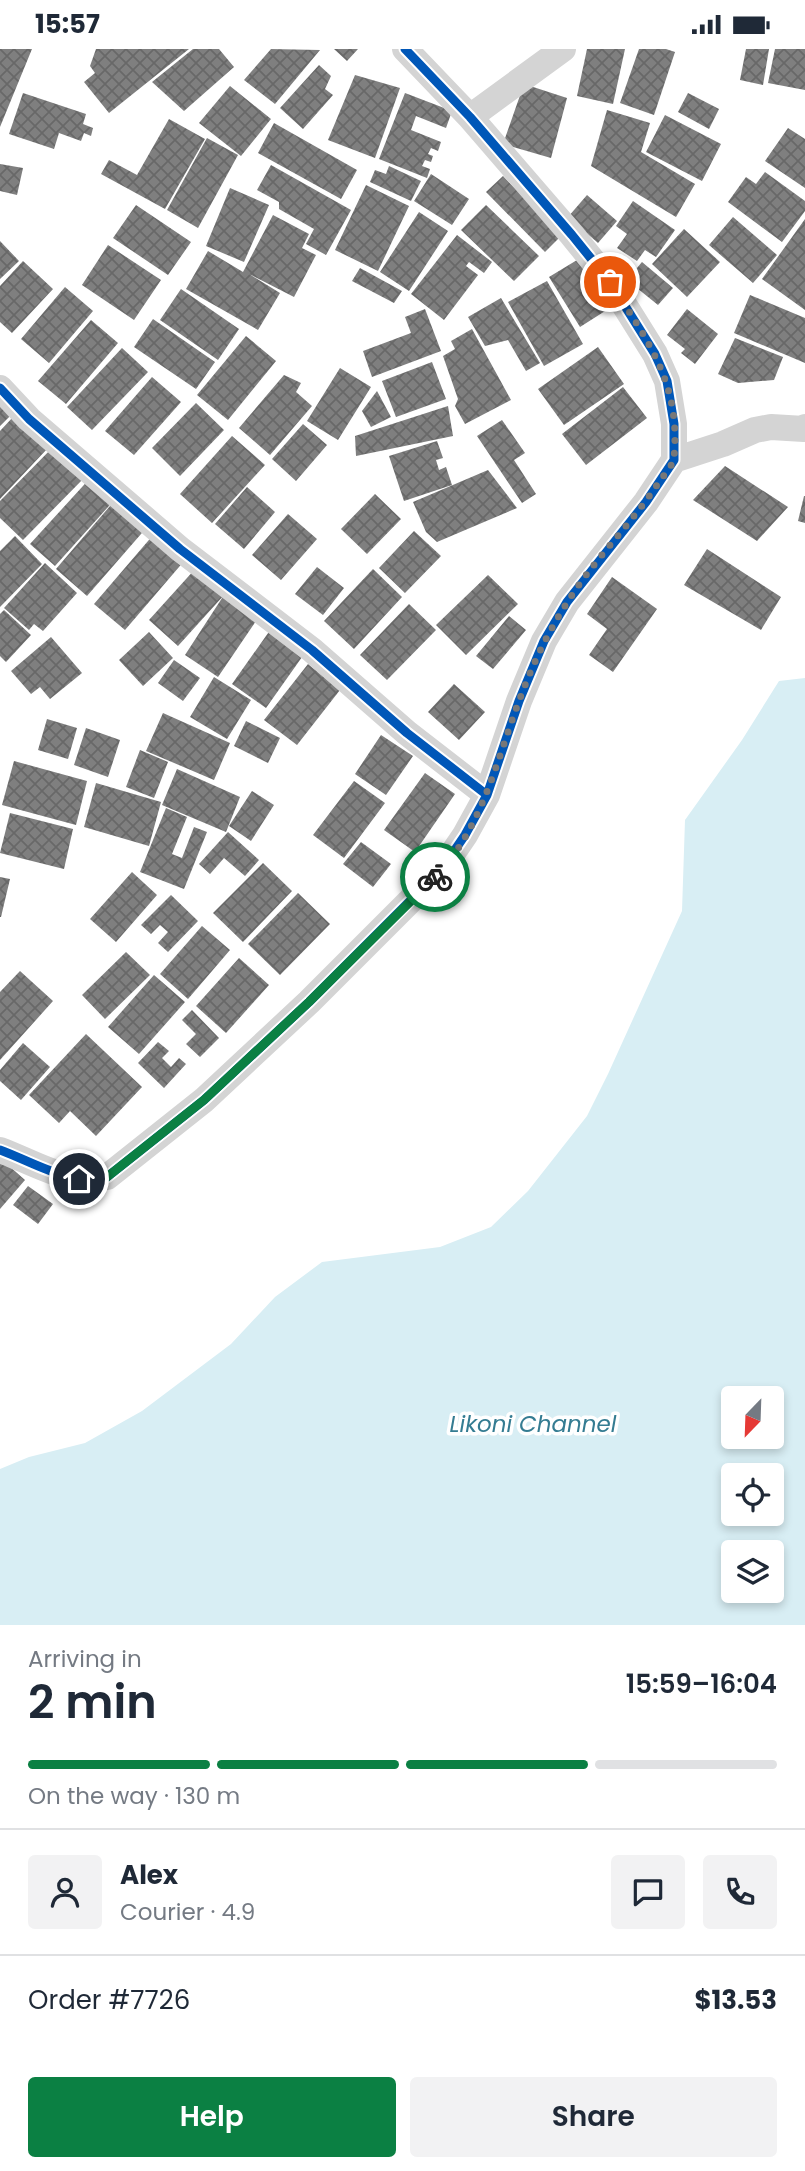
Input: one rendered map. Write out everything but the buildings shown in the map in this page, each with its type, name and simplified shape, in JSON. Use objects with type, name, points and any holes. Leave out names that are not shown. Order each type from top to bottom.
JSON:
[{"type":"street","points":[[0,1150],[79,1179],[98,1179],[115,1172],[204,1100],[309,1002],[433,879],[466,835],[487,795],[519,701],[544,641],[567,602],[646,502],[674,460],[674,424],[667,381],[655,354],[610,282],[470,117],[405,49]]},
{"type":"street","points":[[470,117],[563,49]]},
{"type":"street","points":[[0,388],[29,419],[180,549],[312,650],[407,733],[487,795]]},
{"type":"street","points":[[674,460],[755,430],[771,427],[805,428]]},
{"type":"water","name":"Likoni Channel","points":[[805,678],[805,1625],[0,1625],[0,1469],[29,1457],[85,1443],[142,1411],[231,1344],[275,1297],[322,1262],[440,1247],[491,1227],[528,1191],[587,1116],[608,1074],[682,911],[685,820],[742,740],[779,681]]},
{"type":"cycle path","points":[[0,1150],[66,1176],[80,1179],[107,1177],[204,1100],[309,1002],[442,869],[487,795],[519,701],[544,641],[567,602],[646,502],[674,460],[674,424],[667,381],[655,354],[610,282],[470,117],[405,49]]},
{"type":"cycle path","points":[[0,388],[29,419],[180,549],[312,650],[407,733],[487,795]]},
{"type":"way so far","points":[[435,877],[466,835],[487,795],[519,701],[544,641],[567,602],[646,502],[674,460],[674,424],[667,381],[655,354],[610,282]]},
{"type":"route","points":[[79,1179],[98,1179],[115,1172],[204,1100],[309,1002],[435,877]]}]
